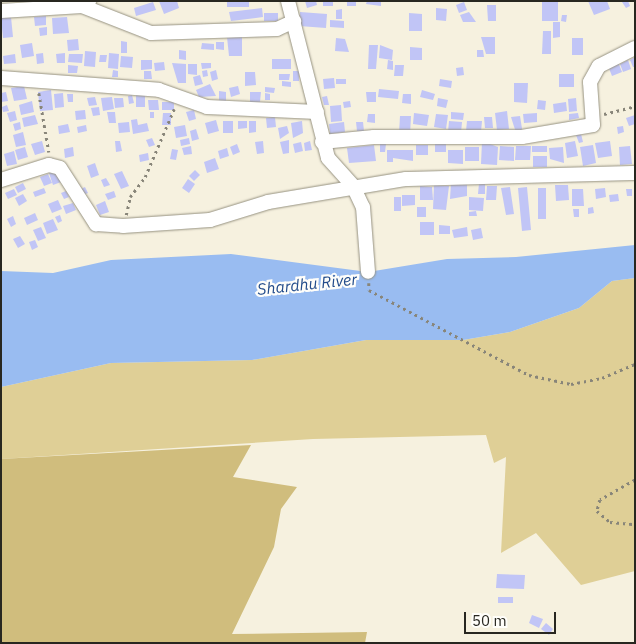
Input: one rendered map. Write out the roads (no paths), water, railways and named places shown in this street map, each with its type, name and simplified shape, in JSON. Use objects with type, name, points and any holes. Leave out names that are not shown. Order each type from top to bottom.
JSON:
[{"type":"street","points":[[288,1],[317,112],[322,142],[328,158],[354,186],[363,207],[368,272]]},
{"type":"street","points":[[1,11],[86,3],[151,32],[243,32],[277,29],[294,21]]},
{"type":"street","points":[[322,142],[374,137],[522,137],[593,125],[590,82],[599,66],[635,48]]},
{"type":"street","points":[[1,78],[37,78],[180,94],[207,107],[317,112]]},
{"type":"street","points":[[1,180],[52,166],[60,168],[96,224],[123,226],[210,220],[268,202],[354,186],[469,174],[577,177],[635,172]]},
{"type":"water","name":"Shardhu River","points":[[635,245],[635,278],[612,281],[579,308],[510,332],[463,340],[366,340],[252,360],[111,363],[1,387],[1,271],[53,273],[111,260],[231,254],[368,272],[447,259],[516,257]]}]
